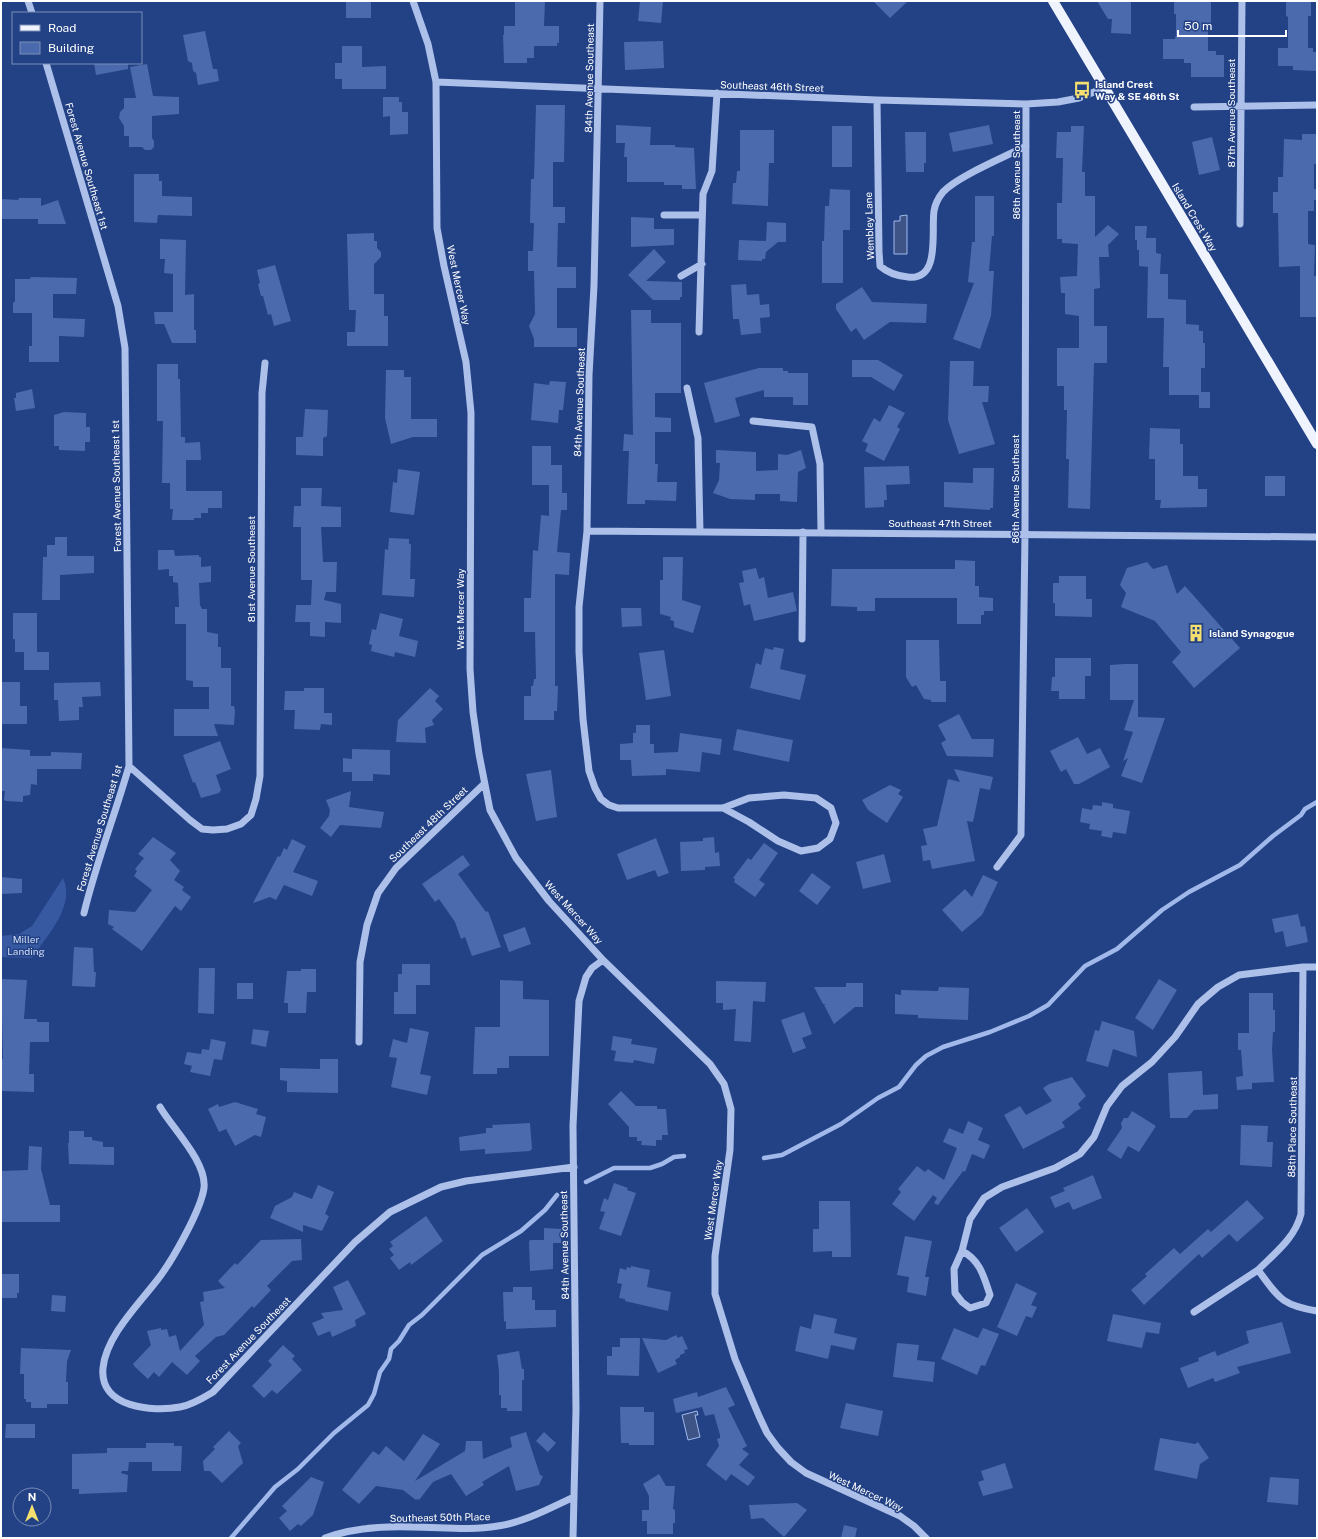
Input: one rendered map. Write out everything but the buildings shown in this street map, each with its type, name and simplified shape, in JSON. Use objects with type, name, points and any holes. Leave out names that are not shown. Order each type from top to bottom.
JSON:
[{"type":"main road","name":"Island Crest Way","points":[[1053,1],[1317,444]]},
{"type":"street","points":[[28,1],[32,12]]},
{"type":"street","name":"West Mercer Way","points":[[413,1],[428,44],[436,82],[438,228],[444,266],[466,362],[470,396],[470,668],[473,712],[484,784],[490,810],[516,858],[549,901],[603,960],[710,1064],[718,1074],[728,1095],[732,1109],[730,1150],[715,1256],[715,1294],[735,1359],[767,1433],[791,1462],[806,1473],[900,1516],[926,1538]]},
{"type":"street","name":"84th Avenue Southeast","points":[[600,1],[594,286],[589,375],[587,531],[579,608],[579,652],[583,720],[589,771],[601,799],[609,805],[618,808],[722,808]]},
{"type":"street","name":"87th Avenue Southeast","points":[[1240,224],[1242,1]]},
{"type":"street","name":"Forest Avenue Southeast 1st","points":[[46,64],[118,306],[125,359],[129,766],[115,816],[90,886],[84,913]]},
{"type":"street","name":"Southeast 46th Street","points":[[436,82],[877,100],[1026,104],[1065,101],[1079,98],[1104,88]]},
{"type":"street","points":[[699,332],[702,264],[700,253],[703,194],[712,171],[717,93]]},
{"type":"street","name":"Wembley Lane","points":[[877,100],[878,252],[880,266],[895,276],[910,278],[919,277],[927,270],[932,261],[934,209],[937,200],[944,192],[955,182],[1026,146]]},
{"type":"street","name":"86th Avenue Southeast","points":[[997,867],[1021,835],[1025,534],[1026,104]]},
{"type":"street","points":[[1194,107],[1317,105]]},
{"type":"street","points":[[664,215],[702,215]]},
{"type":"street","points":[[681,276],[702,264]]},
{"type":"street","name":"81st Avenue Southeast","points":[[129,766],[202,829],[227,829],[241,824],[251,815],[256,799],[260,776],[262,401],[265,362]]},
{"type":"street","points":[[687,388],[698,438],[700,532]]},
{"type":"street","points":[[753,421],[812,427],[820,464],[821,532]]},
{"type":"street","name":"Southeast 47th Street","points":[[587,531],[1317,537]]},
{"type":"street","points":[[802,639],[803,532]]},
{"type":"street","name":"Southeast 48th Street","points":[[359,1042],[360,962],[367,925],[378,893],[396,868],[484,784]]},
{"type":"street","points":[[784,795],[816,798],[831,808],[836,823],[830,839],[818,848],[801,851],[778,841],[749,822],[722,808],[749,798],[784,795]]},
{"type":"street","name":"84th Avenue Southeast","points":[[573,1538],[576,1410],[574,1126],[579,1001],[586,977],[592,968],[603,960]]},
{"type":"street","points":[[962,1251],[970,1255],[982,1270],[990,1295],[986,1303],[970,1308],[962,1302],[955,1292],[954,1269],[962,1251],[970,1219],[984,1198],[1002,1187],[1055,1168],[1080,1154],[1094,1137],[1108,1106],[1122,1086],[1152,1062],[1176,1038],[1198,1004],[1218,986],[1239,975],[1303,967],[1317,967]]},
{"type":"street","name":"88th Place Southeast","points":[[1194,1312],[1258,1270],[1293,1235],[1298,1226],[1301,1214],[1303,967]]},
{"type":"street","name":"Forest Avenue Southeast","points":[[160,1107],[199,1166],[204,1186],[195,1215],[160,1278],[121,1326],[105,1358],[103,1370],[107,1389],[130,1406],[145,1409],[162,1410],[182,1407],[196,1402],[213,1392],[355,1242],[390,1212],[441,1188],[466,1181],[574,1167]]},
{"type":"street","points":[[1258,1270],[1276,1295],[1290,1306],[1317,1311]]},
{"type":"street","name":"Southeast 50th Place","points":[[325,1538],[336,1534],[369,1529],[411,1527],[471,1529],[498,1526],[524,1519],[574,1497]]},
{"type":"green space","name":"Miller Landing","points":[[63,878],[66,889],[66,899],[63,910],[52,930],[32,958],[1,957],[1,936],[19,934],[32,926]]},
{"type":"shaded area","points":[[907,215],[907,254],[894,254],[894,221],[900,221],[900,216]]},
{"type":"shaded area","points":[[697,1411],[698,1415],[695,1415],[700,1437],[688,1440],[682,1415]]},
{"type":"waterway","points":[[764,1158],[782,1155],[841,1124],[878,1098],[899,1087],[916,1065],[926,1056],[943,1047],[990,1032],[1029,1016],[1048,1005],[1085,966],[1117,949],[1162,910],[1189,892],[1240,865],[1273,836],[1301,815],[1305,809],[1317,802]]},
{"type":"waterway","points":[[586,1182],[614,1168],[650,1168],[662,1164],[674,1157],[684,1156]]},
{"type":"waterway","points":[[231,1538],[275,1487],[298,1469],[334,1433],[368,1405],[374,1394],[380,1372],[389,1359],[391,1349],[399,1341],[409,1325],[422,1315],[482,1255],[521,1231],[545,1210],[557,1195]]},
{"type":"place","name":"Island Crest Way & SE 46th St","points":[[1082,90]]},
{"type":"place","name":"Island Synagogue","points":[[1196,633]]}]
